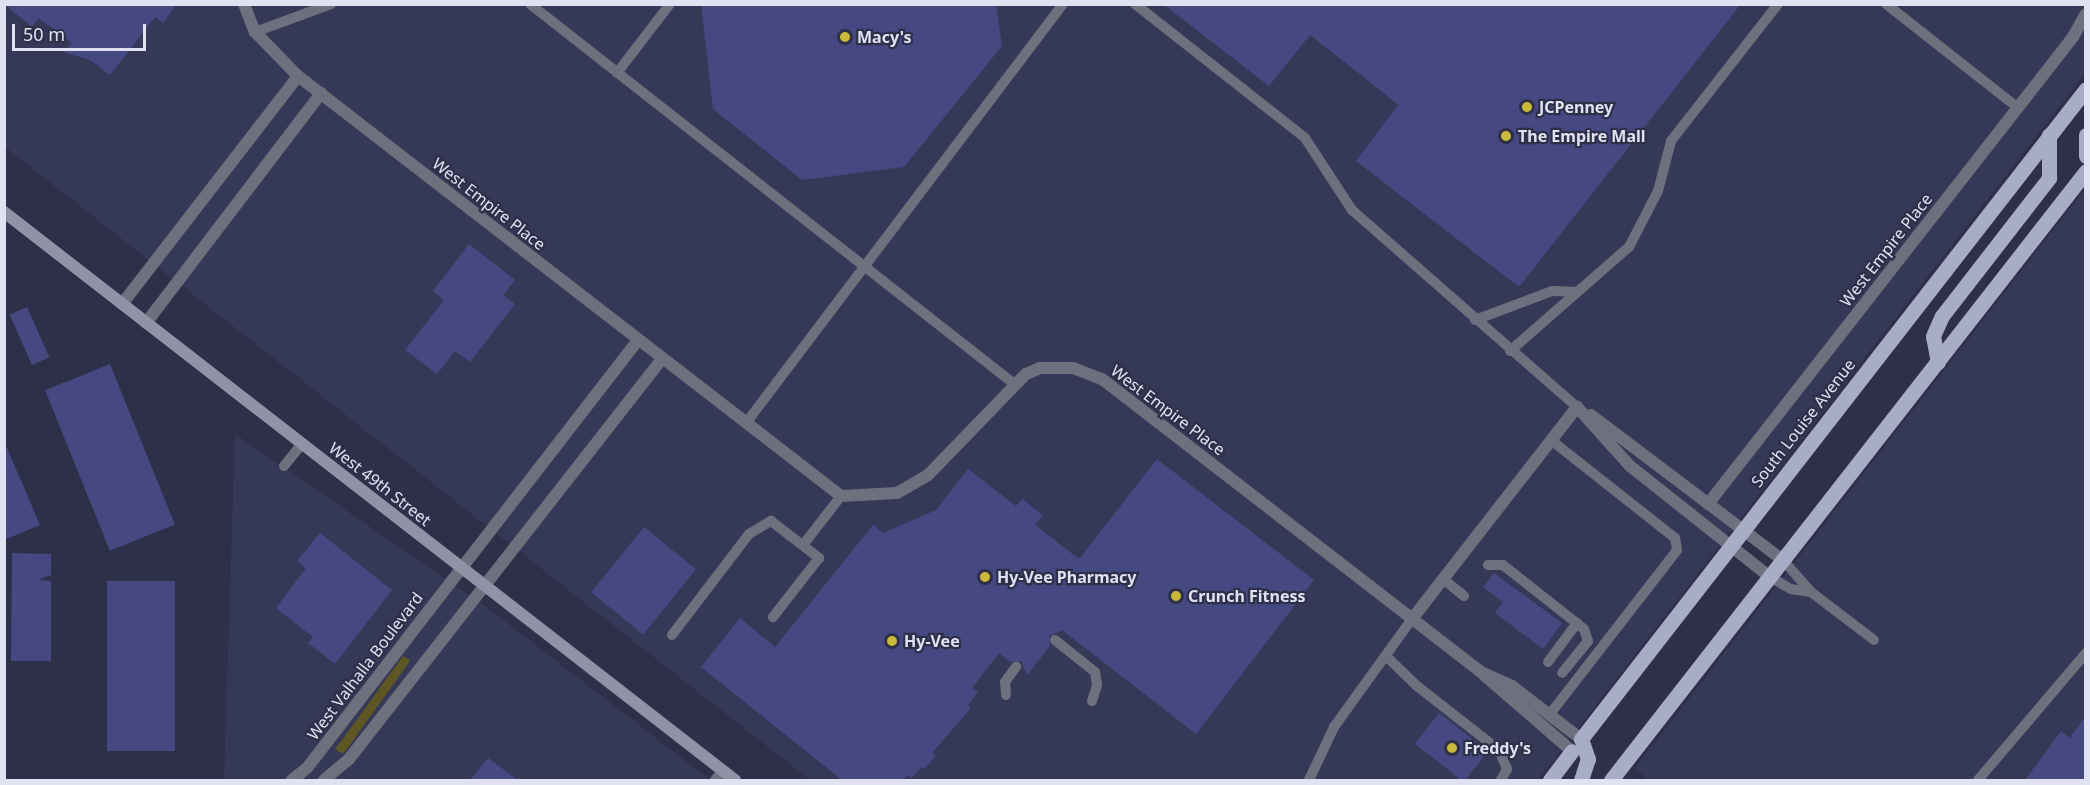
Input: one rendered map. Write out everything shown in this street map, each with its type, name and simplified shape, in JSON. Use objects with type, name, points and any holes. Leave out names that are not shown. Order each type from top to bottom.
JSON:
[{"type":"main road","name":"South Louise Avenue","points":[[1550,780],[2085,89]]},
{"type":"main road","points":[[1938,362],[1933,336],[1942,316],[2049,178],[2049,135]]},
{"type":"main road","points":[[2085,135],[2085,156]]},
{"type":"main road","points":[[1614,779],[2085,171]]},
{"type":"main road","name":"West 49th Street","points":[[4,212],[483,585],[719,776],[735,780]]},
{"type":"main road","points":[[1577,745],[1588,759],[1581,780]]},
{"type":"street","name":"West Empire Place","points":[[244,4],[255,32],[298,76],[841,496],[897,493],[928,475],[1013,383],[1040,368],[1056,366],[1102,379],[1412,620],[1483,673],[1512,686],[1550,714],[1577,745]]},
{"type":"street","name":"West Empire Place","points":[[1708,504],[2018,108],[2085,14]]},
{"type":"street","points":[[122,304],[298,76]]},
{"type":"street","points":[[146,323],[321,93]]},
{"type":"street","points":[[460,567],[638,340]]},
{"type":"street","points":[[330,779],[349,759],[662,359]]},
{"type":"street","points":[[1577,406],[1783,560]]},
{"type":"street","points":[[1412,620],[1577,406]]},
{"type":"street","points":[[1577,406],[1630,466],[1770,577]]},
{"type":"street","name":"West Valhalla Boulevard","points":[[292,780],[307,768],[460,567]]},
{"type":"street","name":"West Empire Place","points":[[1483,673],[1498,692],[1577,745]]},
{"type":"lane","points":[[255,32],[331,4]]},
{"type":"lane","points":[[530,4],[1013,383]]},
{"type":"lane","points":[[617,73],[670,4]]},
{"type":"lane","points":[[746,423],[862,264],[1063,4]]},
{"type":"lane","points":[[1134,4],[1305,138],[1352,210],[1510,351],[1577,406]]},
{"type":"lane","points":[[1510,351],[1575,292],[1601,276],[1629,248],[1658,191],[1671,141],[1778,4]]},
{"type":"lane","points":[[1886,4],[2018,108]]},
{"type":"lane","points":[[1475,320],[1552,291],[1575,292]]},
{"type":"lane","points":[[1550,714],[1677,550],[1675,538],[1551,440]]},
{"type":"lane","points":[[284,466],[302,444]]},
{"type":"lane","points":[[803,545],[841,496]]},
{"type":"lane","points":[[672,635],[749,534],[771,521],[819,558],[773,617]]},
{"type":"lane","points":[[1783,560],[1811,592],[1874,640]]},
{"type":"lane","points":[[1488,566],[1503,565],[1577,623],[1588,642],[1562,673]]},
{"type":"lane","points":[[1770,577],[1791,589],[1811,592]]},
{"type":"lane","points":[[1443,579],[1464,596]]},
{"type":"lane","points":[[1309,780],[1334,727],[1412,620]]},
{"type":"lane","points":[[1548,662],[1577,623]]},
{"type":"lane","points":[[1055,640],[1095,672],[1098,685],[1092,701]]},
{"type":"lane","points":[[1978,780],[2085,653]]},
{"type":"lane","points":[[1386,656],[1416,686],[1499,750],[1507,769],[1501,780]]},
{"type":"lane","points":[[1006,695],[1005,682],[1016,667]]},
{"type":"shaded area","points":[[2085,4],[2086,72],[1538,780],[810,780],[5,147],[4,5]]},
{"type":"shaded area","points":[[2085,189],[2085,780],[1649,780],[1634,769]]},
{"type":"shaded area","points":[[235,434],[488,608],[710,780],[224,780]]},
{"type":"shaded area","points":[[403,656],[410,660],[408,664],[344,753],[339,752],[335,749]]},
{"type":"building","points":[[4,4],[177,4],[163,23],[155,17],[110,75],[90,60],[64,52],[72,43],[39,18],[32,27]]},
{"type":"building","points":[[701,4],[996,4],[1002,46],[904,167],[802,180],[713,109]]},
{"type":"building","name":"The Empire Mall","points":[[1163,4],[1741,4],[1519,287],[1356,161],[1398,105],[1370,82],[1310,35],[1269,86]]},
{"type":"building","points":[[469,244],[515,280],[503,295],[515,304],[470,362],[455,351],[437,374],[405,350],[444,300],[433,291]]},
{"type":"building","points":[[27,307],[49,357],[32,365],[10,315]]},
{"type":"building","points":[[110,364],[175,524],[110,551],[45,390]]},
{"type":"building","points":[[4,441],[40,525],[4,540]]},
{"type":"building","points":[[1157,459],[1314,580],[1196,734],[1062,630],[1049,636],[1050,646],[1027,675],[1021,661],[1010,662],[999,653],[972,688],[978,692],[968,705],[971,708],[932,753],[936,755],[925,769],[922,767],[912,778],[908,775],[903,780],[842,780],[701,667],[740,618],[775,647],[873,525],[883,533],[936,510],[968,469],[1016,506],[1022,499],[1043,515],[1035,525],[1079,559]]},
{"type":"building","points":[[644,527],[696,569],[643,634],[591,592]]},
{"type":"building","points":[[320,533],[392,590],[335,664],[308,643],[313,637],[276,608],[306,568],[297,561]]},
{"type":"building","points":[[12,553],[51,554],[51,575],[38,580],[51,581],[51,661],[11,661]]},
{"type":"building","points":[[1494,573],[1562,623],[1543,649],[1495,613],[1503,602],[1483,587]]},
{"type":"building","points":[[107,581],[175,581],[175,751],[107,751]]},
{"type":"building","name":"Freddy's","points":[[1439,713],[1488,751],[1465,780],[1461,780],[1415,744]]},
{"type":"building","points":[[2085,717],[2085,780],[2025,780],[2061,731],[2070,738]]},
{"type":"building","points":[[488,758],[518,780],[470,780]]},
{"type":"place","name":"Macy's","points":[[845,37]]},
{"type":"place","name":"JCPenney","points":[[1527,107]]},
{"type":"place","name":"The Empire Mall","points":[[1506,136]]},
{"type":"place","name":"Hy-Vee Pharmacy","points":[[985,577]]},
{"type":"place","name":"Crunch Fitness","points":[[1176,596]]},
{"type":"place","name":"Hy-Vee","points":[[892,641]]},
{"type":"place","name":"Freddy's","points":[[1452,748]]}]
